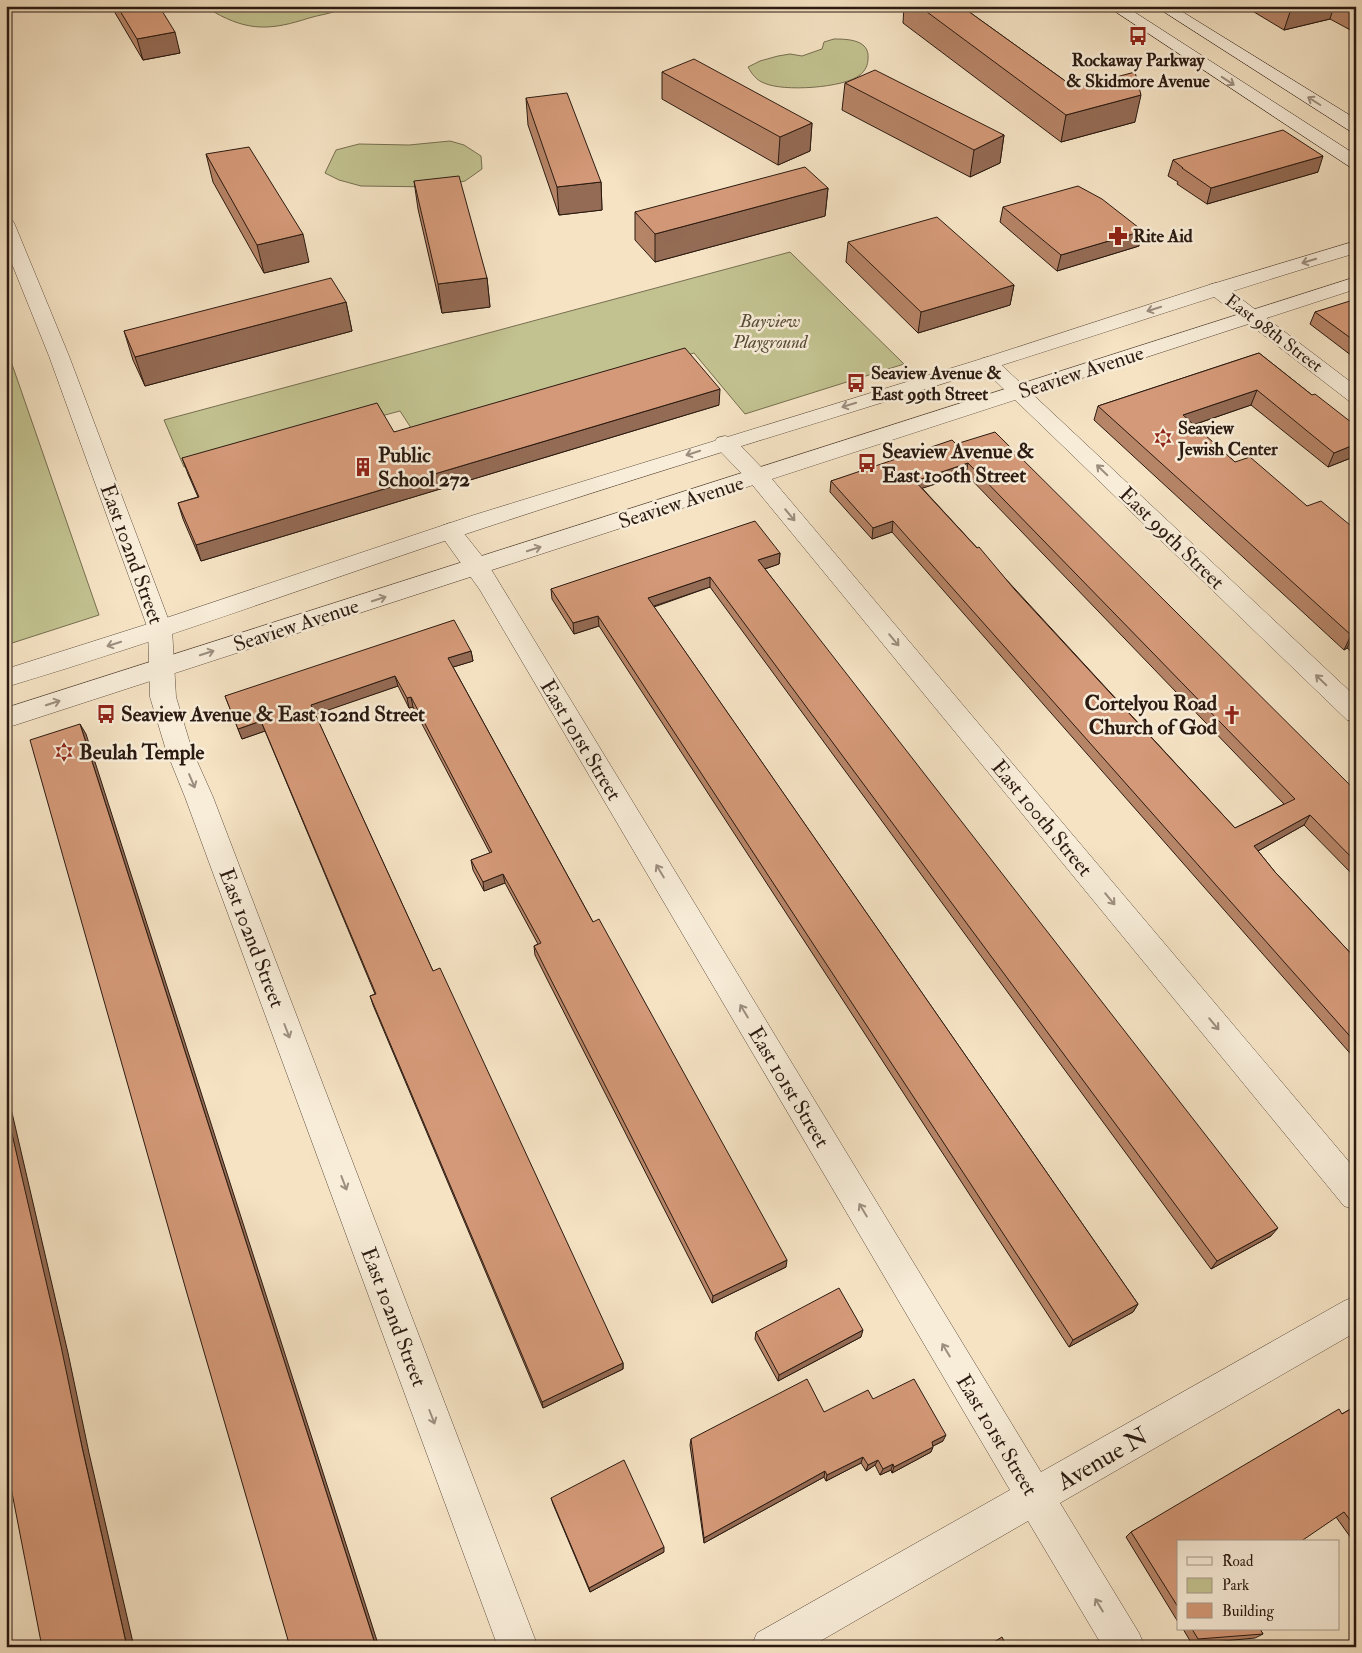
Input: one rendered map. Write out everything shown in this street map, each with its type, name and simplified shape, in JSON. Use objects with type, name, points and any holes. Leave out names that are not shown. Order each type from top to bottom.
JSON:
[{"type":"street","points":[[1114,6],[1356,163]]},
{"type":"street","points":[[1162,6],[1356,127]]},
{"type":"street","name":"East 102nd Street","points":[[6,225],[59,356],[160,629],[164,697],[179,750],[202,806],[518,1647]]},
{"type":"street","name":"Seaview Avenue","points":[[6,678],[160,629],[450,531],[725,443],[988,363],[1216,289],[1356,247]]},
{"type":"street","name":"Seaview Avenue","points":[[6,718],[1356,284]]},
{"type":"street","name":"East 98th Street","points":[[1216,289],[1356,396]]},
{"type":"street","name":"East 99th Street","points":[[988,363],[1356,713]]},
{"type":"street","name":"East 100th Street","points":[[725,443],[758,477],[1356,1194]]},
{"type":"street","name":"East 101st Street","points":[[450,531],[478,567],[1125,1647]]},
{"type":"street","name":"Avenue N","points":[[771,1647],[1356,1313]]},
{"type":"green space","points":[[213,6],[342,6],[339,10],[296,22],[272,27],[261,27],[238,23],[214,12]]},
{"type":"green space","points":[[834,39],[852,40],[866,48],[868,59],[865,70],[860,75],[828,86],[785,87],[761,82],[748,67],[760,61],[778,56],[790,54],[802,56],[822,49],[824,42]]},
{"type":"green space","points":[[450,141],[464,145],[481,156],[482,169],[465,181],[438,187],[361,186],[339,180],[325,173],[336,150],[359,144],[409,145]]},
{"type":"green space","name":"Bayview Playground","points":[[790,252],[904,364],[745,414],[694,353],[415,434],[400,411],[325,431],[310,431],[184,467],[164,420]]},
{"type":"green space","points":[[6,347],[99,615],[6,645]]},
{"type":"building","points":[[117,6],[159,6],[175,32],[137,39]]},
{"type":"building","points":[[919,6],[961,6],[1075,88],[1135,72],[1141,95],[1066,115]]},
{"type":"building","points":[[1281,6],[1311,6],[1290,12]]},
{"type":"building","points":[[1348,6],[1356,6],[1356,11]]},
{"type":"building","points":[[694,59],[812,123],[780,137],[662,72]]},
{"type":"building","points":[[875,70],[1004,135],[974,150],[845,83]]},
{"type":"building","points":[[567,93],[601,182],[557,187],[526,98]]},
{"type":"building","points":[[1283,130],[1323,156],[1211,188],[1173,160]]},
{"type":"building","points":[[249,147],[303,234],[257,245],[206,154]]},
{"type":"building","points":[[805,167],[828,188],[655,234],[635,212]]},
{"type":"building","points":[[459,176],[487,278],[438,284],[414,181]]},
{"type":"building","points":[[1078,186],[1102,199],[1143,231],[1061,255],[1003,207]]},
{"type":"building","points":[[937,217],[1014,285],[921,312],[848,242]]},
{"type":"building","points":[[331,278],[346,302],[135,357],[124,331]]},
{"type":"building","points":[[1353,300],[1356,302],[1356,342],[1315,312]]},
{"type":"building","name":"Public School 272","points":[[685,348],[720,389],[196,545],[178,503],[199,497],[182,458],[377,403],[394,432]]},
{"type":"building","points":[[1259,353],[1312,395],[1315,394],[1356,426],[1356,444],[1334,453],[1257,390],[1183,415],[1235,462],[1250,457],[1307,506],[1321,501],[1356,530],[1356,636],[1354,634],[1351,635],[1098,406]]},
{"type":"building","points":[[995,432],[1356,791],[1356,862],[1310,815],[1254,846],[1275,872],[1356,959],[1356,1043],[893,521],[873,528],[831,481],[952,440],[956,444]],"holes":[[[968,463],[1295,799],[1235,828],[1015,590],[979,547],[977,548],[915,481]]]},
{"type":"building","points":[[755,521],[780,553],[758,560],[1278,1228],[1217,1261],[710,577],[648,598],[1138,1304],[1073,1340],[598,616],[573,623],[551,589]]},
{"type":"building","points":[[454,620],[471,651],[448,658],[593,922],[599,919],[787,1260],[713,1296],[534,946],[541,943],[503,874],[483,882],[471,860],[492,852],[411,697],[407,698],[395,676],[311,705],[433,971],[440,968],[623,1363],[542,1402],[370,996],[376,994],[261,721],[238,729],[225,696]]},
{"type":"building","points":[[80,724],[376,1647],[290,1647],[186,1290],[30,740]]},
{"type":"building","points":[[6,1108],[61,1346],[127,1647],[42,1647],[6,1462]]},
{"type":"building","points":[[839,1288],[863,1330],[779,1375],[756,1332]]},
{"type":"building","points":[[807,1379],[824,1412],[868,1390],[873,1399],[914,1379],[946,1435],[932,1442],[933,1447],[894,1467],[893,1464],[883,1469],[878,1460],[868,1465],[863,1457],[827,1475],[825,1471],[704,1538],[691,1439]]},
{"type":"building","points":[[1356,1406],[1356,1528],[1344,1512],[1303,1540],[1177,1540],[1177,1605],[1131,1532],[1339,1409],[1342,1414]]},
{"type":"building","points":[[624,1460],[664,1547],[589,1588],[551,1498]]},
{"type":"building","points":[[1193,1630],[1261,1630],[1263,1634],[1198,1639]]},
{"type":"building","points":[[1002,1637],[1007,1647],[986,1647]]},
{"type":"place","name":"Rockaway Parkway & Skidmore Avenue","points":[[1138,36]]},
{"type":"place","name":"Rite Aid","points":[[1118,236]]},
{"type":"place","name":"Seaview Avenue & East 99th Street","points":[[856,383]]},
{"type":"place","name":"Seaview Jewish Center","points":[[1163,438]]},
{"type":"place","name":"Seaview Avenue & East 100th Street","points":[[867,463]]},
{"type":"place","name":"Public School 272","points":[[363,467]]},
{"type":"place","name":"Seaview Avenue & East 102nd Street","points":[[106,714]]},
{"type":"place","name":"Cortelyou Road Church of God","points":[[1232,715]]},
{"type":"place","name":"Beulah Temple","points":[[64,752]]}]
